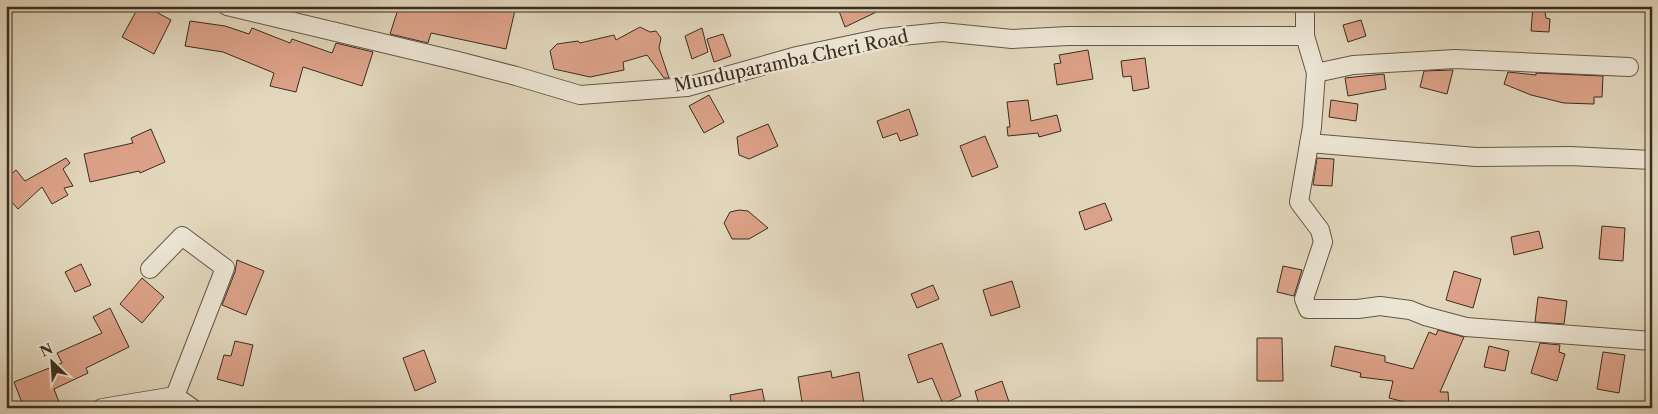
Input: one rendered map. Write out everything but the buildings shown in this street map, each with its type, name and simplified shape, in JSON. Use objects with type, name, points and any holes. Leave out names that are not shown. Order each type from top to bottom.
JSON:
[{"type":"street","name":"Munduparamba Cheri Road","points":[[227,6],[458,61],[580,95],[687,87],[797,56],[882,38],[942,32],[1012,39],[1068,36],[1305,36]]},
{"type":"street","points":[[1305,6],[1305,36],[1316,73],[1309,142],[1299,202],[1320,230],[1323,242],[1304,299],[1308,310],[1358,309],[1380,306],[1410,310],[1466,327],[1652,341]]},
{"type":"street","points":[[1316,73],[1353,65],[1455,60],[1629,67]]},
{"type":"street","points":[[1309,142],[1476,157],[1570,156],[1652,160]]},
{"type":"street","points":[[150,269],[182,236],[225,268],[175,396]]},
{"type":"street","points":[[102,408],[175,396],[192,408]]}]
